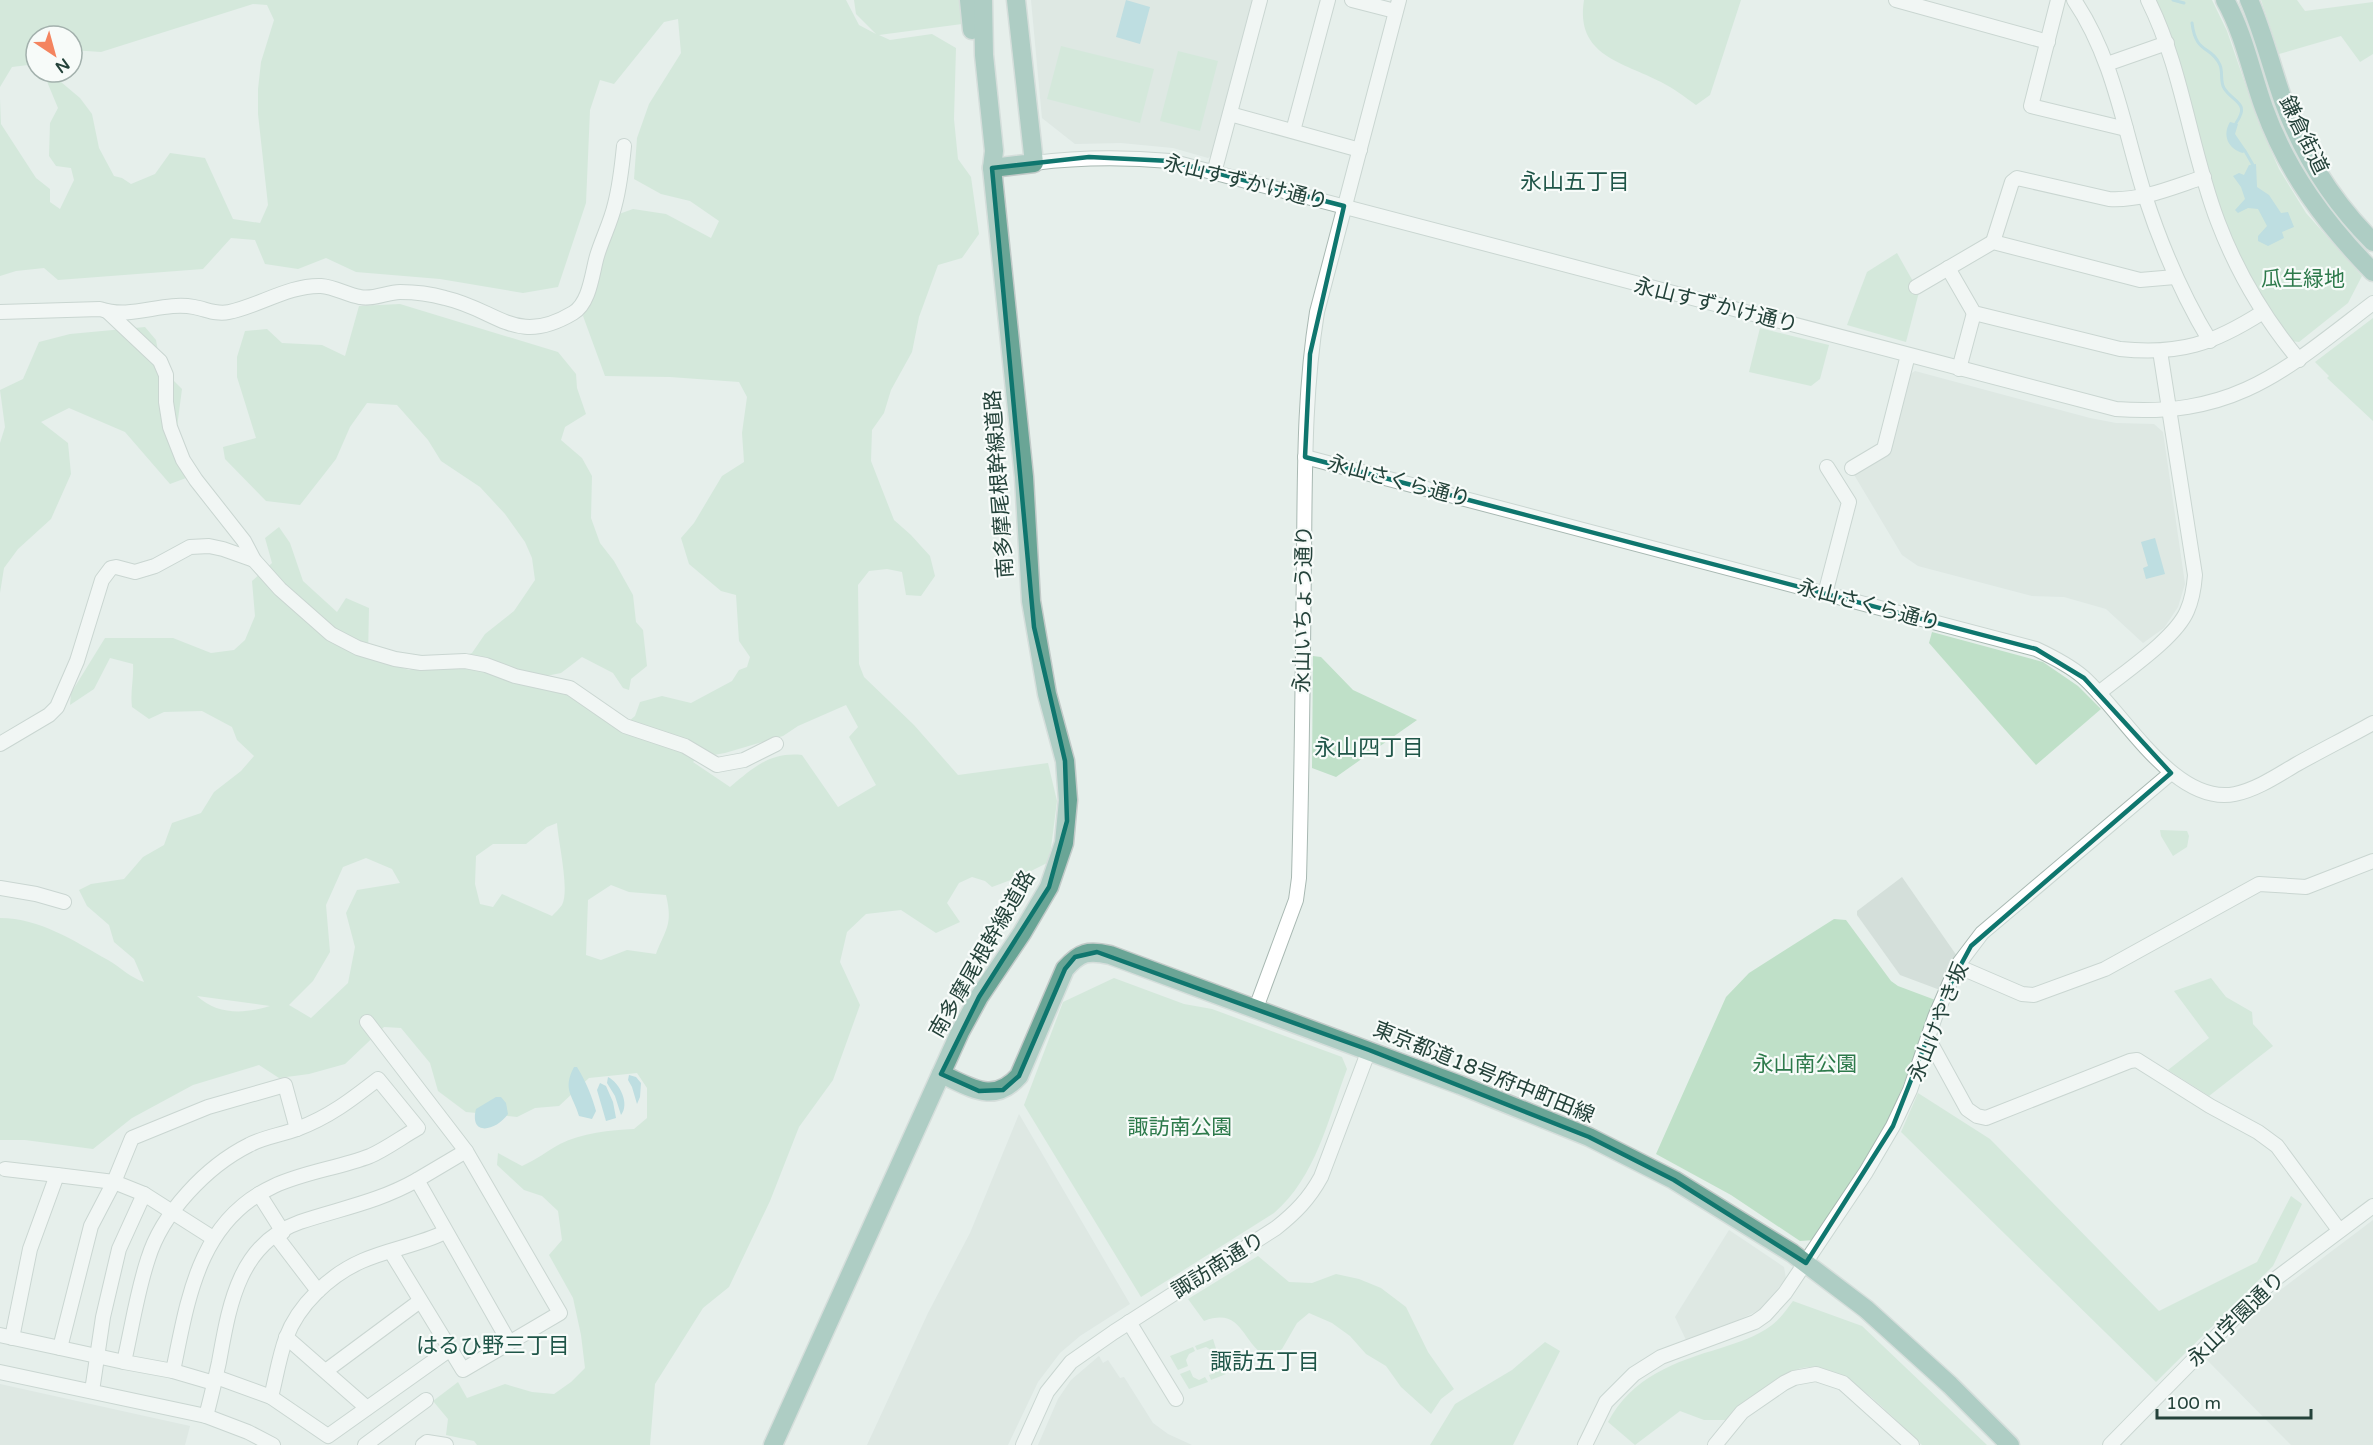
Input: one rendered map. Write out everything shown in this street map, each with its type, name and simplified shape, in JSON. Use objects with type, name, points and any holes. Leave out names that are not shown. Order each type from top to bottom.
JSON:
[{"type":"main road","name":"南多摩尾根幹線道路","points":[[969,0],[987,152],[993,168]]},
{"type":"main road","name":"南多摩尾根幹線道路","points":[[773,1445],[975,1004],[1049,887],[1060,856],[1066,821],[1068,788],[1065,761],[1047,694],[1031,601],[1024,477],[993,168],[994,151],[984,55],[983,0]]},
{"type":"main road","points":[[993,168],[1034,163],[1016,0]]},
{"type":"main road","name":"鎌倉街道","points":[[2225,0],[2245,46],[2277,140],[2295,175],[2319,211],[2347,246],[2373,272]]},
{"type":"main road","name":"鎌倉街道","points":[[2248,0],[2264,38],[2295,132],[2336,200],[2373,242]]},
{"type":"main road","name":"東京都道18号府中町田線","points":[[941,1074],[979,1091],[1003,1090],[1011,1085],[1019,1076],[1065,969],[1076,957],[1085,953],[1097,952],[1110,955],[1369,1050],[1589,1137],[1674,1179],[1806,1263],[1899,1337],[2010,1445]]},
{"type":"street","points":[[1214,173],[1260,0]]},
{"type":"street","points":[[1293,131],[1328,0]]},
{"type":"street","points":[[1352,0],[1397,5]]},
{"type":"street","points":[[1896,0],[2048,42]]},
{"type":"street","points":[[2058,0],[2031,106],[2126,129]]},
{"type":"street","points":[[2074,0],[2085,16],[2107,64],[2145,196],[2175,277],[2210,341]]},
{"type":"street","points":[[2148,0],[2167,43],[2218,222],[2238,268],[2263,312],[2299,360]]},
{"type":"street","name":"永山いちょう通り","points":[[1256,1008],[1296,900],[1299,878],[1305,456],[1310,354],[1317,312],[1397,5]]},
{"type":"street","points":[[2107,64],[2167,43]]},
{"type":"street","points":[[1230,114],[1360,150]]},
{"type":"street","points":[[0,312],[100,309],[129,314],[175,306],[194,307],[211,313],[228,313],[306,287],[322,286],[361,298],[373,298],[399,292],[447,298],[518,327],[532,329],[553,323],[576,312],[589,291],[597,256],[614,207],[624,146]]},
{"type":"street","name":"永山すずかけ通り","points":[[1034,163],[1089,157],[1170,161],[2116,409],[2169,410],[2221,401],[2275,376],[2373,303]]},
{"type":"street","points":[[1916,287],[1994,242],[2012,182],[2017,178],[2124,200],[2145,196],[2204,177]]},
{"type":"street","points":[[1994,242],[2140,280],[2175,277]]},
{"type":"street","points":[[1948,268],[1974,312],[2120,349],[2160,351],[2190,347],[2236,329],[2263,312]]},
{"type":"street","points":[[108,312],[160,361],[166,375],[166,402],[170,427],[183,460],[196,480],[244,541],[254,560],[280,589],[331,634],[375,654],[421,663],[465,661],[486,665],[515,676],[570,687],[625,726],[685,746],[717,765],[744,760],[776,744]]},
{"type":"street","points":[[1959,369],[1974,312]]},
{"type":"street","points":[[2099,693],[2167,638],[2186,614],[2193,595],[2195,575],[2160,351]]},
{"type":"street","points":[[1852,468],[1884,449],[1908,355]]},
{"type":"street","name":"永山さくら通り","points":[[1305,456],[2036,650],[2075,671],[2099,693],[2171,773],[2203,792],[2225,795],[2264,783],[2373,723]]},
{"type":"street","points":[[1825,594],[1850,502],[1827,467]]},
{"type":"street","points":[[0,744],[49,715],[57,707],[77,661],[102,580],[111,568],[116,567],[135,572],[155,566],[190,547],[209,546],[254,560]]},
{"type":"street","name":"永山けやき坂","points":[[1585,1445],[1606,1402],[1614,1391],[1634,1374],[1661,1358],[1755,1322],[1775,1304],[1806,1263],[1893,1126],[1910,1090],[1935,1017],[1957,966],[1982,933],[2171,773]]},
{"type":"street","points":[[1957,966],[2022,994],[2034,995],[2105,969],[2259,884],[2306,887],[2373,861]]},
{"type":"street","points":[[0,888],[64,902]]},
{"type":"street","points":[[367,1022],[466,1151],[560,1313],[463,1370],[391,1252]]},
{"type":"street","points":[[1928,1038],[1967,1109],[1977,1116],[1986,1118],[2137,1060],[2277,1146],[2339,1230]]},
{"type":"street","name":"諏訪南通り","points":[[1023,1445],[1047,1392],[1062,1372],[1082,1353],[1276,1228],[1296,1212],[1312,1194],[1369,1050]]},
{"type":"street","points":[[124,1362],[148,1256],[174,1211],[190,1190],[206,1174],[250,1144],[297,1129],[336,1112],[399,1062]]},
{"type":"street","points":[[172,1371],[192,1284],[213,1238],[230,1218],[259,1194],[286,1181],[370,1155],[418,1128],[378,1079]]},
{"type":"street","points":[[60,1348],[91,1226],[114,1182],[132,1138],[208,1107],[285,1085],[297,1129]]},
{"type":"street","points":[[206,1416],[230,1302],[240,1278],[264,1246],[297,1223],[378,1200],[466,1151]]},
{"type":"street","points":[[2,1173],[57,1175],[114,1182],[144,1194],[213,1238]]},
{"type":"street","points":[[57,1175],[41,1212],[6,1336],[215,1380],[271,1397],[328,1436],[449,1350]]},
{"type":"street","points":[[417,1180],[445,1233],[509,1342]]},
{"type":"street","points":[[92,1391],[103,1317],[119,1249],[144,1194]]},
{"type":"street","points":[[259,1194],[280,1234],[318,1291]]},
{"type":"street","name":"永山学園通り","points":[[2110,1445],[2256,1296],[2373,1206]]},
{"type":"street","points":[[271,1397],[286,1337],[318,1291],[337,1274],[363,1261],[445,1233]]},
{"type":"street","points":[[327,1370],[420,1301]]},
{"type":"street","points":[[1129,1322],[1176,1399]]},
{"type":"street","points":[[286,1337],[327,1370],[367,1408]]},
{"type":"street","points":[[0,1372],[206,1416],[248,1432],[273,1445]]},
{"type":"street","points":[[1715,1445],[1742,1412],[1758,1400],[1794,1378],[1816,1374],[1843,1383],[1912,1445]]},
{"type":"street","points":[[365,1445],[426,1401]]},
{"type":"street","points":[[423,1445],[427,1442],[446,1445]]},
{"type":"highlighted area","points":[[1089,157],[1170,161],[1344,206],[1310,354],[1305,457],[2036,649],[2084,678],[2171,773],[1971,946],[1944,996],[1893,1126],[1806,1263],[1674,1180],[1589,1137],[1369,1050],[1097,952],[1075,957],[1065,969],[1019,1076],[1003,1090],[979,1091],[941,1074],[979,997],[1049,887],[1067,821],[1065,761],[1034,627],[992,168]]},
{"type":"shaded area","points":[[1031,0],[1255,0],[1214,154],[1208,158],[1173,148],[1121,143],[1075,144],[1042,118]]},
{"type":"shaded area","points":[[1915,371],[2090,418],[2116,423],[2154,424],[2163,432],[2185,584],[2178,607],[2164,628],[2143,643],[2106,609],[2064,597],[2032,596],[1918,566],[1902,555],[1853,473],[1888,453],[1907,376]]},
{"type":"shaded area","points":[[1902,877],[1957,956],[1940,990],[1900,975],[1857,915],[1857,911]]},
{"type":"shaded area","points":[[1019,1114],[1130,1304],[1080,1336],[1060,1353],[1038,1382],[1008,1445],[867,1445],[928,1313],[970,1233]]},
{"type":"shaded area","points":[[2373,1220],[2373,1445],[2291,1445],[2207,1360],[2275,1294]]},
{"type":"shaded area","points":[[1729,1230],[1784,1267],[1786,1279],[1759,1310],[1714,1332],[1687,1342],[1675,1317]]},
{"type":"shaded area","points":[[1099,1356],[1103,1363],[1108,1360],[1120,1378],[1124,1377],[1153,1423],[1168,1434],[1192,1445],[1038,1445],[1058,1399],[1071,1380]]},
{"type":"shaded area","points":[[0,1384],[190,1426],[185,1445],[0,1445]]},
{"type":"green space","points":[[0,0],[846,0],[859,25],[876,34],[856,14],[854,0],[959,0],[962,24],[879,35],[890,40],[932,34],[956,48],[954,119],[958,159],[971,177],[979,234],[962,258],[938,265],[919,317],[912,352],[891,390],[884,413],[872,430],[871,461],[894,520],[930,556],[935,576],[921,596],[906,595],[902,572],[887,569],[869,571],[858,585],[859,664],[864,677],[914,725],[958,775],[1048,763],[1057,801],[1051,848],[1047,863],[1021,876],[992,887],[985,881],[972,877],[959,883],[947,903],[960,922],[936,933],[901,910],[866,914],[847,932],[840,962],[860,1005],[833,1080],[799,1127],[770,1201],[729,1287],[703,1308],[655,1384],[650,1445],[477,1445],[474,1441],[446,1435],[448,1419],[433,1401],[458,1382],[467,1398],[505,1384],[532,1392],[554,1394],[585,1368],[573,1298],[549,1255],[562,1240],[558,1211],[542,1196],[524,1190],[497,1165],[498,1153],[522,1166],[577,1137],[606,1131],[634,1129],[647,1118],[647,1088],[637,1073],[589,1078],[559,1106],[535,1108],[517,1117],[466,1112],[438,1091],[430,1063],[401,1028],[384,1027],[345,1064],[309,1074],[279,1078],[259,1065],[193,1085],[132,1118],[93,1149],[25,1140],[0,1140],[0,918],[43,926],[69,938],[144,982],[134,959],[114,942],[109,925],[87,906],[79,890],[91,884],[124,879],[143,857],[164,845],[172,823],[201,813],[214,792],[241,771],[254,756],[237,740],[232,727],[202,711],[164,712],[149,719],[132,707],[133,664],[110,658],[94,689],[70,705],[71,693],[105,638],[173,638],[211,653],[234,650],[245,640],[255,616],[252,581],[272,563],[265,538],[279,527],[290,543],[303,581],[337,612],[346,598],[369,608],[368,657],[409,670],[472,653],[485,634],[514,611],[535,580],[532,558],[525,542],[505,514],[480,487],[441,461],[428,440],[397,405],[367,403],[350,427],[336,459],[300,505],[266,501],[225,459],[223,447],[256,438],[237,377],[237,357],[245,331],[267,329],[282,343],[322,345],[345,356],[359,306],[400,304],[558,352],[576,374],[577,388],[586,414],[565,427],[561,440],[582,458],[592,476],[591,518],[600,543],[614,561],[633,595],[636,622],[643,630],[647,666],[631,679],[629,690],[623,688],[613,673],[582,657],[561,673],[546,676],[580,696],[621,728],[635,716],[640,702],[662,696],[691,703],[732,681],[739,670],[747,667],[750,657],[739,641],[736,595],[721,591],[689,564],[681,538],[694,523],[722,476],[744,462],[742,433],[747,397],[739,382],[670,377],[605,376],[583,316],[597,284],[605,219],[633,209],[666,214],[711,238],[719,221],[690,201],[661,194],[634,179],[637,138],[649,104],[681,53],[678,19],[664,22],[614,84],[600,80],[590,110],[586,203],[558,287],[523,293],[440,279],[356,272],[326,258],[298,269],[265,264],[255,240],[231,238],[203,269],[58,280],[44,268],[16,271],[0,276],[0,99],[1,124],[36,178],[50,189],[50,202],[60,209],[74,180],[71,168],[56,166],[49,156],[50,123],[58,108],[48,84],[63,84],[80,98],[92,114],[99,148],[114,176],[131,184],[155,174],[170,153],[205,158],[233,219],[260,223],[268,205],[258,114],[258,89],[261,62],[274,20],[267,5],[253,4],[101,52],[84,51],[84,24],[24,24],[24,66],[12,67],[0,87]],"holes":[[[846,705],[858,727],[849,737],[876,785],[838,807],[802,755],[781,756],[763,762],[730,787],[693,762],[697,758],[725,753],[783,736],[798,726]],[[557,823],[565,888],[560,908],[552,916],[502,894],[493,907],[480,904],[475,884],[476,856],[493,844],[526,844],[547,827]],[[366,858],[392,869],[400,883],[357,890],[346,913],[355,947],[348,983],[311,1018],[289,1005],[313,981],[330,952],[326,905],[343,867]],[[611,885],[629,892],[666,895],[669,920],[656,954],[627,950],[601,960],[586,955],[588,900]],[[197,996],[270,1006],[232,1011],[222,1010]]]},
{"type":"green space","points":[[1584,0],[1741,0],[1710,95],[1696,105],[1665,84],[1605,54],[1594,45],[1587,34],[1583,19]]},
{"type":"green space","name":"瓜生緑地","points":[[2152,0],[2212,0],[2227,31],[2258,121],[2279,169],[2306,213],[2362,276],[2348,303],[2299,342],[2291,341],[2266,307],[2242,264],[2222,218]]},
{"type":"green space","points":[[2261,0],[2297,0],[2305,11],[2373,2],[2373,54],[2360,62],[2341,36],[2279,54]]},
{"type":"green space","points":[[1061,46],[1154,69],[1140,123],[1047,99]]},
{"type":"green space","points":[[1178,51],[1218,61],[1200,131],[1160,121]]},
{"type":"green space","points":[[1897,253],[1919,292],[1906,342],[1847,325],[1867,272]]},
{"type":"green space","points":[[2373,318],[2373,421],[2327,378],[2329,376],[2315,362]]},
{"type":"green space","points":[[145,327],[156,340],[161,368],[182,389],[177,427],[186,478],[170,484],[125,432],[69,408],[41,422],[68,443],[71,474],[51,519],[18,549],[4,568],[0,593],[0,443],[5,427],[0,390],[23,379],[39,342],[70,334]]},
{"type":"green space","points":[[1760,328],[1829,345],[1820,379],[1811,386],[1749,372]]},
{"type":"green space","points":[[1932,632],[2043,662],[2078,686],[2101,709],[2036,765],[1929,643]]},
{"type":"green space","points":[[1313,656],[1321,657],[1353,690],[1417,720],[1336,777],[1312,768]]},
{"type":"green space","points":[[2160,830],[2187,831],[2189,836],[2187,847],[2173,856]]},
{"type":"green space","name":"永山南公園","points":[[1834,919],[1846,920],[1891,981],[1898,986],[1938,1001],[1887,1124],[1814,1240],[1800,1241],[1731,1195],[1656,1154],[1726,997],[1749,973]]},
{"type":"green space","name":"諏訪南公園","points":[[1114,978],[1184,1004],[1212,1009],[1342,1057],[1347,1069],[1311,1165],[1288,1199],[1274,1213],[1141,1297],[1024,1105],[1063,1002]]},
{"type":"green space","points":[[2211,978],[2226,997],[2252,1012],[2253,1024],[2273,1046],[2209,1096],[2168,1070],[2209,1038],[2174,991]]},
{"type":"green space","points":[[1918,1093],[1990,1139],[2159,1311],[2257,1262],[2291,1196],[2302,1204],[2273,1266],[2156,1382],[1901,1132]]},
{"type":"green space","points":[[1258,1256],[1289,1282],[1312,1283],[1336,1274],[1359,1279],[1381,1288],[1406,1307],[1428,1352],[1454,1389],[1441,1399],[1431,1414],[1401,1387],[1386,1366],[1366,1354],[1350,1336],[1332,1323],[1309,1313],[1297,1323],[1282,1349],[1269,1358],[1253,1345],[1235,1323],[1217,1318],[1204,1321],[1188,1299]]},
{"type":"green space","points":[[1793,1301],[1862,1326],[1987,1445],[1922,1445],[1856,1385],[1825,1369],[1811,1367],[1777,1379],[1727,1420],[1704,1420],[1680,1411],[1635,1445],[1608,1422],[1629,1393],[1656,1373],[1687,1359],[1760,1333],[1778,1320]]},
{"type":"green space","points":[[1213,1339],[1218,1355],[1214,1356],[1206,1347],[1197,1350],[1195,1346]]},
{"type":"green space","points":[[1545,1342],[1560,1351],[1513,1445],[1430,1445],[1455,1404],[1512,1370]]},
{"type":"green space","points":[[1193,1347],[1195,1351],[1189,1354],[1186,1360],[1188,1366],[1178,1370],[1170,1356]]},
{"type":"green space","points":[[1220,1358],[1226,1374],[1211,1380],[1209,1375],[1215,1373],[1217,1365],[1215,1360]]},
{"type":"green space","points":[[1190,1370],[1193,1377],[1199,1380],[1205,1377],[1208,1382],[1189,1389],[1180,1374]]},
{"type":"water","points":[[1126,0],[1150,7],[1140,44],[1116,37]]},
{"type":"water","points":[[2230,122],[2238,124],[2235,134],[2246,150],[2243,153],[2230,145],[2228,141],[2227,132]]},
{"type":"water","points":[[2256,164],[2257,187],[2269,195],[2281,213],[2288,212],[2294,227],[2282,232],[2284,238],[2268,246],[2258,241],[2258,236],[2267,226],[2258,209],[2248,208],[2238,213],[2235,210],[2245,199],[2241,187],[2233,176],[2239,173],[2244,175],[2249,165]]},
{"type":"water","points":[[2155,538],[2165,574],[2146,579],[2143,568],[2148,566],[2141,542]]},
{"type":"water","points":[[574,1067],[577,1067],[593,1100],[596,1111],[592,1119],[579,1116],[570,1092],[569,1081]]},
{"type":"water","points":[[629,1075],[636,1077],[641,1083],[637,1104],[628,1080]]},
{"type":"water","points":[[608,1077],[622,1094],[624,1110],[621,1115],[615,1096],[607,1083]]},
{"type":"water","points":[[600,1083],[606,1086],[613,1102],[616,1118],[606,1121],[597,1090]]},
{"type":"water","points":[[496,1097],[501,1097],[506,1103],[508,1114],[491,1127],[480,1127],[476,1124],[476,1109]]},
{"type":"waterway","points":[[2173,0],[2184,3]]},
{"type":"waterway","points":[[2192,23],[2200,45],[2212,54],[2220,65],[2224,88],[2241,106],[2242,111],[2236,123]]},
{"type":"waterway","points":[[2245,151],[2253,165]]},
{"type":"district","name":"永山五丁目","points":[[1575,181]]},
{"type":"district","name":"永山四丁目","points":[[1369,747]]},
{"type":"district","name":"はるひ野三丁目","points":[[493,1345]]},
{"type":"district","name":"諏訪五丁目","points":[[1265,1361]]}]
